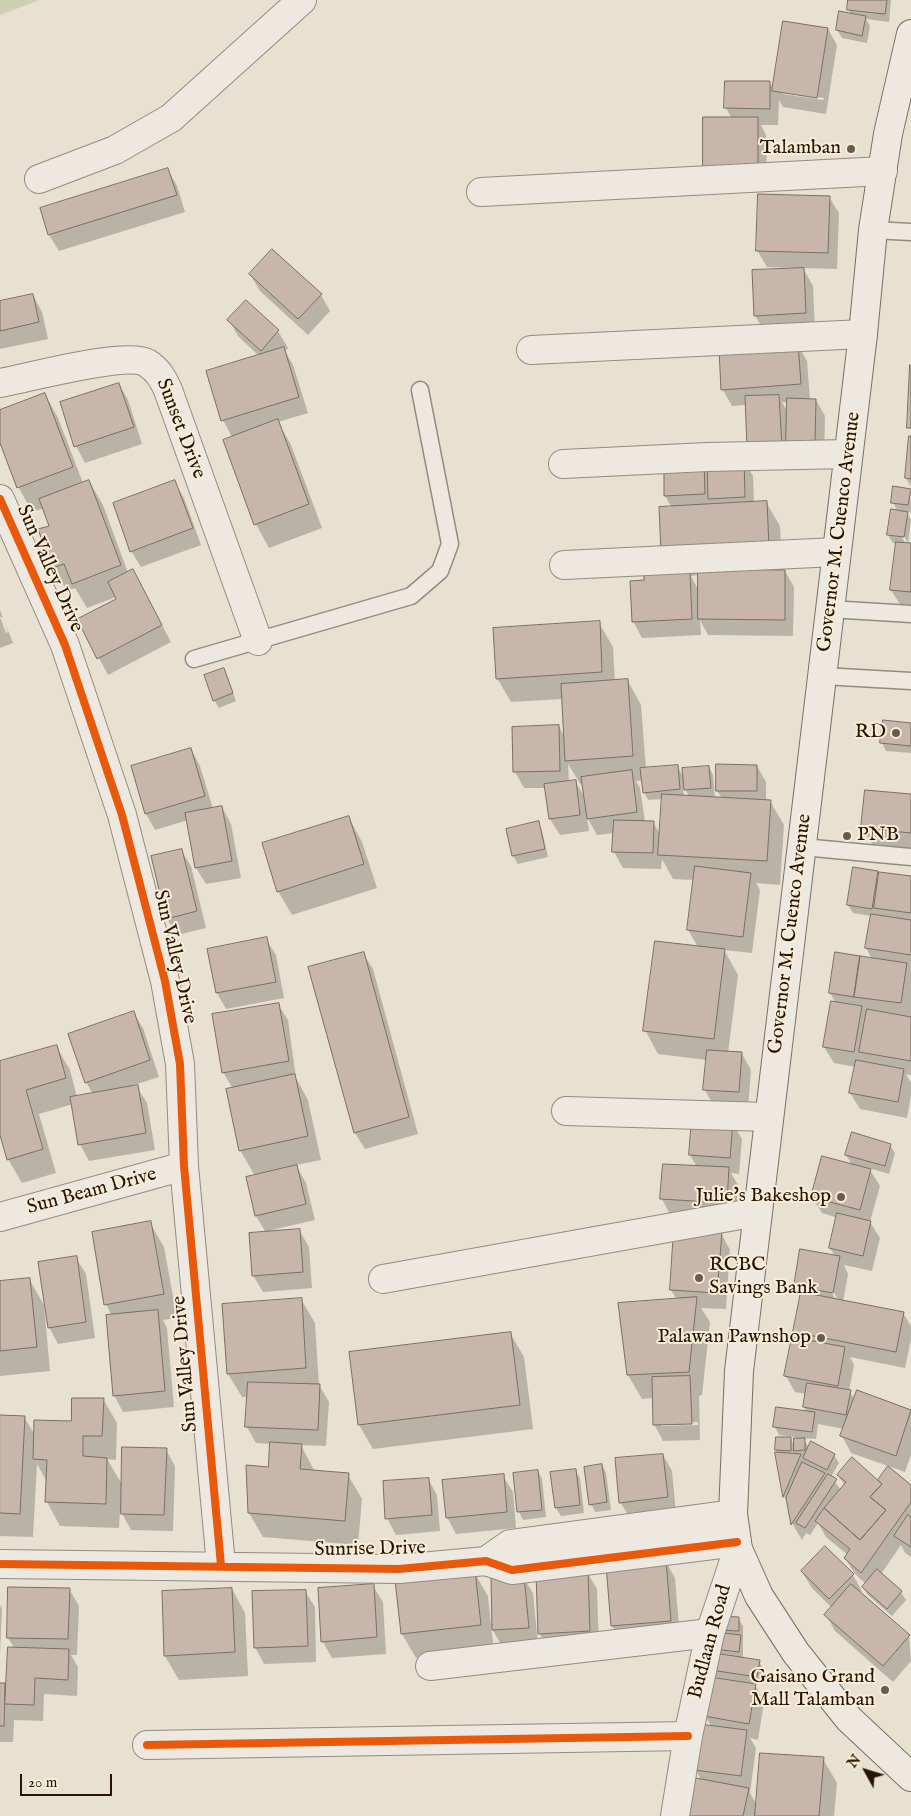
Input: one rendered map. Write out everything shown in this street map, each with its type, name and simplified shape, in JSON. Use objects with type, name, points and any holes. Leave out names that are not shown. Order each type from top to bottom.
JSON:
[{"type":"street","points":[[39,179],[115,150],[171,118],[302,0]]},
{"type":"street","name":"Governor M. Cuenco Avenue","points":[[911,34],[888,134],[873,230],[863,334],[823,676],[768,1117],[739,1371],[733,1514],[738,1546],[759,1596],[796,1653],[849,1720],[911,1777]]},
{"type":"street","points":[[481,192],[883,171]]},
{"type":"street","points":[[531,350],[863,334]]},
{"type":"street","name":"Sunset Drive","points":[[0,383],[122,359],[146,362],[160,373],[168,390],[258,641]]},
{"type":"street","points":[[563,464],[707,457],[848,454]]},
{"type":"street","name":"Sun Valley Drive","points":[[0,499],[65,646],[122,815],[165,981],[178,1055],[184,1166],[221,1565]]},
{"type":"street","points":[[564,565],[836,552]]},
{"type":"street","points":[[566,1110],[768,1117]]},
{"type":"street","name":"Sun Beam Drive","points":[[0,1217],[184,1166]]},
{"type":"street","points":[[383,1279],[757,1212]]},
{"type":"street","points":[[486,1561],[510,1544],[733,1514]]},
{"type":"street","name":"Sunrise Drive","points":[[0,1564],[221,1565],[399,1569],[486,1561],[512,1570],[738,1546]]},
{"type":"street","name":"Budlaan Road","points":[[675,1816],[688,1736],[710,1632],[738,1546]]},
{"type":"street","points":[[430,1666],[710,1632]]},
{"type":"street","points":[[147,1744],[688,1736]]},
{"type":"lane","points":[[873,230],[911,232]]},
{"type":"lane","points":[[194,660],[411,596],[440,572],[450,544],[420,390]]},
{"type":"lane","points":[[830,608],[911,614]]},
{"type":"lane","points":[[823,676],[911,681]]},
{"type":"lane","points":[[802,846],[911,857]]},
{"type":"green space","points":[[0,0],[40,0],[0,15]]},
{"type":"building","points":[[848,0],[887,0],[885,14],[847,10]]},
{"type":"building","points":[[839,11],[866,16],[862,36],[836,30]]},
{"type":"building","points":[[783,21],[828,28],[817,98],[772,91]]},
{"type":"building","points":[[725,81],[770,81],[770,109],[724,108]]},
{"type":"building","points":[[703,117],[758,117],[758,166],[703,167]]},
{"type":"building","points":[[168,168],[177,195],[48,235],[40,208]]},
{"type":"building","points":[[758,194],[830,196],[828,253],[756,251]]},
{"type":"building","points":[[272,249],[322,294],[298,319],[249,274]]},
{"type":"building","points":[[804,268],[806,313],[754,316],[752,270]]},
{"type":"building","points":[[33,294],[39,322],[0,331],[0,301]]},
{"type":"building","points":[[246,300],[279,330],[261,351],[227,320]]},
{"type":"building","points":[[798,343],[801,384],[721,390],[719,349]]},
{"type":"building","points":[[284,347],[299,397],[221,421],[206,371]]},
{"type":"building","points":[[910,365],[911,428],[907,428]]},
{"type":"building","points":[[119,383],[134,427],[74,447],[60,402]]},
{"type":"building","points":[[45,393],[73,467],[17,488],[0,443],[0,410]]},
{"type":"building","points":[[779,395],[782,446],[747,448],[745,396]]},
{"type":"building","points":[[787,398],[816,399],[815,444],[786,444]]},
{"type":"building","points":[[278,419],[309,504],[254,525],[223,440]]},
{"type":"building","points":[[909,436],[911,436],[911,479],[905,478]]},
{"type":"building","points":[[744,458],[745,497],[708,499],[707,460]]},
{"type":"building","points":[[704,461],[705,494],[664,496],[664,463]]},
{"type":"building","points":[[89,480],[121,565],[72,584],[64,564],[52,568],[38,529],[49,526],[39,499]]},
{"type":"building","points":[[175,480],[193,528],[130,552],[113,503]]},
{"type":"building","points":[[893,486],[911,489],[908,505],[891,503]]},
{"type":"building","points":[[767,501],[769,547],[661,553],[659,507]]},
{"type":"building","points":[[891,509],[908,512],[904,537],[887,535]]},
{"type":"building","points":[[896,542],[911,543],[911,592],[890,590]]},
{"type":"building","points":[[133,569],[162,625],[97,659],[77,619],[116,599],[108,582]]},
{"type":"building","points":[[698,569],[785,570],[785,620],[698,619]]},
{"type":"building","points":[[643,570],[690,572],[692,619],[632,622],[630,581],[644,580]]},
{"type":"building","points":[[600,621],[602,672],[496,679],[493,628]]},
{"type":"building","points":[[224,668],[233,693],[213,701],[204,675]]},
{"type":"building","points":[[628,679],[633,756],[565,761],[561,684]]},
{"type":"building","name":"RD","points":[[883,720],[911,723],[911,746],[880,743]]},
{"type":"building","points":[[559,725],[560,771],[513,772],[512,727]]},
{"type":"building","points":[[191,748],[205,796],[145,814],[131,766]]},
{"type":"building","points":[[716,764],[757,765],[757,791],[716,791]]},
{"type":"building","points":[[678,765],[680,789],[643,793],[640,768]]},
{"type":"building","points":[[709,766],[711,788],[684,790],[682,768]]},
{"type":"building","points":[[632,770],[637,812],[587,819],[581,777]]},
{"type":"building","points":[[576,780],[580,815],[549,819],[544,784]]},
{"type":"building","points":[[865,790],[911,794],[911,833],[861,828]]},
{"type":"building","points":[[662,794],[771,800],[767,861],[658,855]]},
{"type":"building","points":[[222,806],[232,861],[195,868],[185,813]]},
{"type":"building","points":[[349,816],[364,864],[277,892],[262,843]]},
{"type":"building","points":[[614,820],[654,821],[653,853],[612,852]]},
{"type":"building","points":[[539,821],[545,849],[512,856],[506,829]]},
{"type":"building","points":[[182,849],[197,911],[166,919],[151,856]]},
{"type":"building","points":[[695,866],[751,873],[743,937],[687,930]]},
{"type":"building","points":[[853,867],[878,871],[872,909],[847,905]]},
{"type":"building","points":[[879,872],[911,876],[911,913],[874,908]]},
{"type":"building","points":[[871,914],[911,920],[911,955],[865,948]]},
{"type":"building","points":[[267,937],[276,982],[216,993],[207,949]]},
{"type":"building","points":[[655,941],[725,949],[714,1039],[643,1031]]},
{"type":"building","points":[[364,952],[409,1117],[354,1133],[308,967]]},
{"type":"building","points":[[835,952],[860,956],[854,997],[829,993]]},
{"type":"building","points":[[860,956],[907,963],[901,1003],[854,997]]},
{"type":"building","points":[[831,1001],[862,1006],[854,1052],[823,1047]]},
{"type":"building","points":[[279,1003],[289,1061],[222,1073],[212,1014]]},
{"type":"building","points":[[867,1009],[911,1017],[911,1061],[859,1052]]},
{"type":"building","points":[[134,1011],[150,1060],[85,1083],[68,1034]]},
{"type":"building","points":[[57,1045],[66,1078],[26,1090],[43,1149],[7,1160],[0,1135],[0,1061]]},
{"type":"building","points":[[707,1050],[742,1052],[739,1092],[703,1090]]},
{"type":"building","points":[[856,1060],[904,1069],[898,1102],[849,1093]]},
{"type":"building","points":[[295,1074],[308,1136],[239,1151],[226,1089]]},
{"type":"building","points":[[138,1085],[146,1133],[78,1145],[70,1097]]},
{"type":"building","points":[[692,1118],[733,1121],[730,1158],[689,1155]]},
{"type":"building","points":[[852,1132],[891,1144],[885,1166],[845,1155]]},
{"type":"building","points":[[822,1156],[871,1169],[860,1210],[811,1197]]},
{"type":"building","points":[[663,1164],[729,1167],[727,1203],[660,1199]]},
{"type":"building","points":[[297,1165],[306,1204],[255,1216],[246,1177]]},
{"type":"building","points":[[837,1213],[871,1221],[863,1256],[829,1248]]},
{"type":"building","points":[[151,1221],[164,1294],[104,1305],[92,1232]]},
{"type":"building","points":[[300,1229],[303,1272],[252,1276],[249,1233]]},
{"type":"building","points":[[674,1229],[722,1232],[717,1293],[670,1290]]},
{"type":"building","points":[[800,1249],[840,1256],[833,1293],[794,1286]]},
{"type":"building","points":[[77,1256],[86,1322],[48,1328],[38,1262]]},
{"type":"building","points":[[30,1278],[37,1347],[0,1351],[0,1281]]},
{"type":"building","points":[[801,1292],[904,1312],[896,1352],[793,1332]]},
{"type":"building","points":[[697,1297],[689,1372],[627,1375],[618,1303]]},
{"type":"building","points":[[302,1298],[306,1368],[227,1374],[222,1304]]},
{"type":"building","points":[[158,1310],[165,1391],[113,1396],[106,1315]]},
{"type":"building","points":[[511,1332],[520,1405],[358,1425],[349,1352]]},
{"type":"building","points":[[792,1337],[845,1347],[838,1386],[784,1376]]},
{"type":"building","points":[[690,1376],[692,1424],[653,1425],[652,1377]]},
{"type":"building","points":[[248,1382],[320,1384],[318,1430],[245,1427]]},
{"type":"building","points":[[807,1383],[851,1390],[846,1415],[803,1407]]},
{"type":"building","points":[[857,1390],[911,1410],[896,1456],[840,1436]]},
{"type":"building","points":[[72,1398],[104,1398],[102,1436],[83,1436],[83,1456],[107,1458],[106,1504],[45,1502],[47,1460],[33,1459],[34,1420],[71,1421]]},
{"type":"building","points":[[776,1407],[815,1412],[812,1432],[773,1427]]},
{"type":"building","points":[[0,1415],[25,1416],[20,1514],[0,1513]]},
{"type":"building","points":[[776,1437],[791,1437],[791,1451],[775,1450]]},
{"type":"building","points":[[794,1438],[805,1438],[805,1450],[794,1451]]},
{"type":"building","points":[[811,1441],[835,1454],[827,1470],[803,1458]]},
{"type":"building","points":[[270,1442],[302,1444],[300,1469],[349,1473],[345,1521],[248,1513],[246,1465],[268,1467]]},
{"type":"building","points":[[122,1447],[167,1448],[164,1515],[121,1514]]},
{"type":"building","points":[[775,1452],[801,1454],[783,1497]]},
{"type":"building","points":[[663,1454],[668,1497],[619,1503],[615,1458]]},
{"type":"building","points":[[852,1457],[882,1484],[870,1497],[886,1510],[860,1540],[824,1508],[846,1482],[837,1475]]},
{"type":"building","points":[[802,1462],[825,1473],[791,1525],[786,1498]]},
{"type":"building","points":[[602,1464],[607,1502],[589,1505],[584,1467]]},
{"type":"building","points":[[888,1466],[911,1485],[911,1502],[861,1573],[844,1558],[850,1549],[815,1521],[824,1508],[860,1540],[886,1510],[870,1497],[882,1484],[878,1480]]},
{"type":"building","points":[[576,1469],[580,1505],[555,1508],[550,1472]]},
{"type":"building","points":[[538,1470],[542,1510],[517,1512],[513,1473]]},
{"type":"building","points":[[504,1474],[507,1512],[446,1518],[442,1480]]},
{"type":"building","points":[[828,1474],[837,1479],[805,1528],[796,1523]]},
{"type":"building","points":[[429,1478],[432,1515],[385,1519],[383,1481]]},
{"type":"building","points":[[908,1515],[911,1517],[911,1547],[894,1536]]},
{"type":"building","points":[[825,1546],[854,1574],[829,1599],[801,1571]]},
{"type":"building","points":[[666,1560],[671,1621],[611,1626],[606,1565]]},
{"type":"building","points":[[877,1569],[902,1591],[887,1609],[862,1587]]},
{"type":"building","points":[[475,1570],[481,1625],[401,1634],[395,1580]]},
{"type":"building","points":[[588,1571],[590,1631],[538,1634],[536,1573]]},
{"type":"building","points":[[524,1576],[529,1628],[492,1630],[491,1578]]},
{"type":"building","points":[[374,1584],[377,1637],[321,1642],[318,1588]]},
{"type":"building","points":[[851,1584],[910,1635],[883,1666],[824,1615]]},
{"type":"building","points":[[8,1587],[70,1588],[68,1639],[7,1638]]},
{"type":"building","points":[[232,1588],[235,1652],[164,1656],[162,1591]]},
{"type":"building","points":[[306,1590],[308,1646],[254,1648],[252,1591]]},
{"type":"building","points":[[717,1616],[739,1617],[739,1631],[716,1630]]},
{"type":"building","points":[[715,1632],[741,1635],[739,1652],[714,1649]]},
{"type":"building","points":[[8,1647],[69,1649],[68,1680],[35,1678],[34,1705],[5,1704]]},
{"type":"building","points":[[714,1653],[760,1660],[757,1677],[711,1670]]},
{"type":"building","points":[[710,1677],[756,1684],[749,1724],[704,1716]]},
{"type":"building","points":[[0,1683],[5,1683],[4,1726],[0,1726]]},
{"type":"building","points":[[699,1724],[747,1730],[741,1776],[694,1770]]},
{"type":"building","points":[[760,1753],[824,1757],[819,1816],[755,1816]]},
{"type":"building","points":[[696,1778],[749,1788],[743,1816],[689,1816]]},
{"type":"cycle path","points":[[0,499],[65,645],[122,815],[165,981],[180,1064],[184,1166],[221,1565]]},
{"type":"cycle path","points":[[0,1564],[399,1569],[486,1561],[512,1570],[737,1542]]},
{"type":"cycle path","points":[[147,1745],[688,1736]]},
{"type":"place","name":"Talamban","points":[[851,149]]},
{"type":"place","name":"RD","points":[[896,733]]},
{"type":"place","name":"PNB","points":[[847,836]]},
{"type":"place","name":"Julie's Bakeshop","points":[[841,1197]]},
{"type":"place","name":"RCBC Savings Bank","points":[[699,1278]]},
{"type":"place","name":"Palawan Pawnshop","points":[[821,1338]]},
{"type":"place","name":"Gaisano Grand Mall Talamban","points":[[885,1690]]}]
